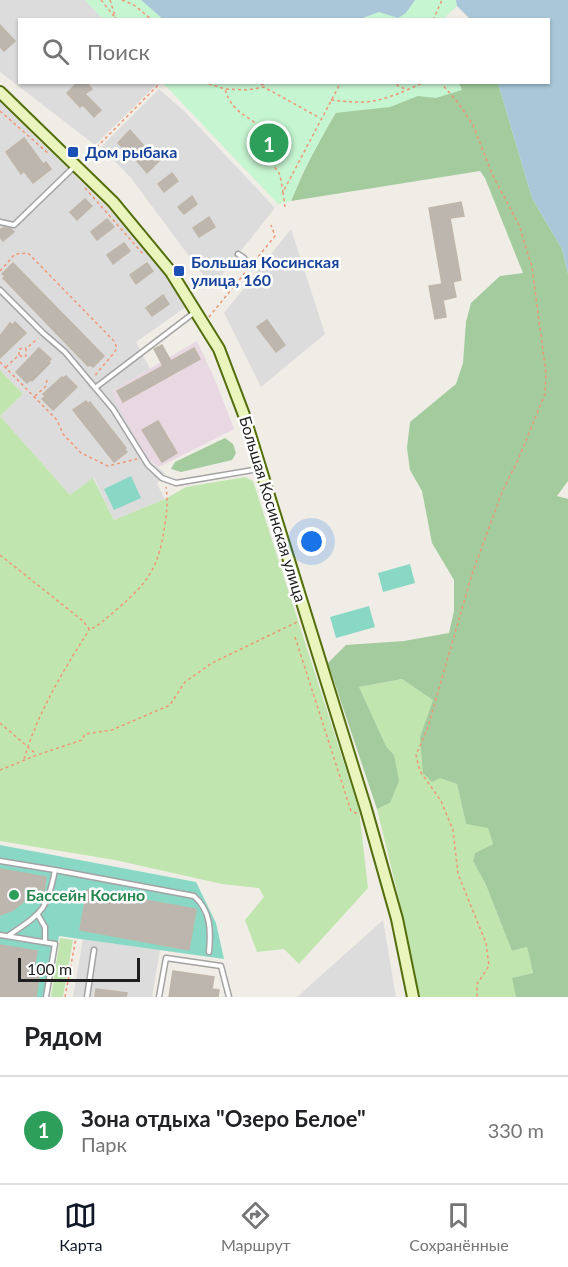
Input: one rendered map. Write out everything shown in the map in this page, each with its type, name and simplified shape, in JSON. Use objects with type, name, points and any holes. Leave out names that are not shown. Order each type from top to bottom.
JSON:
[{"type":"street","name":"Большая Косинская улица","points":[[0,92],[113,202],[171,272],[219,349],[244,415],[366,809],[394,908],[413,997]]},
{"type":"lane","points":[[0,222],[14,225],[76,166]]},
{"type":"lane","points":[[238,254],[244,258]]},
{"type":"lane","points":[[0,290],[65,352],[112,410],[148,465],[165,479],[176,483],[260,468]]},
{"type":"lane","points":[[95,388],[196,311]]},
{"type":"lane","points":[[0,861],[194,896],[202,903],[208,918],[211,932],[209,952]]},
{"type":"lane","points":[[8,936],[38,915],[50,896],[55,870]]},
{"type":"lane","points":[[38,915],[45,927],[45,942]]},
{"type":"lane","points":[[0,935],[54,944],[46,997]]},
{"type":"lane","points":[[87,997],[94,950]]},
{"type":"lane","points":[[159,997],[166,958],[221,966],[229,997]]},
{"type":"path","points":[[101,0],[115,18]]},
{"type":"path","points":[[110,0],[116,18]]},
{"type":"path","points":[[122,0],[134,5],[150,18]]},
{"type":"path","points":[[434,18],[442,1]]},
{"type":"path","points":[[76,166],[159,84]]},
{"type":"path","points":[[209,84],[225,89],[247,90],[263,84]]},
{"type":"path","points":[[284,192],[340,84]]},
{"type":"path","points":[[395,84],[407,90]]},
{"type":"path","points":[[330,100],[362,104],[388,98],[420,84]]},
{"type":"path","points":[[442,84],[473,125],[492,174],[519,225],[532,267],[546,374],[545,394],[502,492],[472,574],[428,730],[416,755],[420,771],[441,801],[453,830],[458,874],[486,943],[489,966],[477,984],[476,997]]},
{"type":"path","points":[[258,86],[283,96],[321,118]]},
{"type":"path","points":[[225,89],[229,102],[243,115],[257,123],[267,136],[270,144],[270,160],[279,172],[285,207]]},
{"type":"path","points":[[0,111],[49,154]]},
{"type":"path","points":[[83,186],[146,258]]},
{"type":"path","points":[[209,318],[275,236],[271,225]]},
{"type":"path","points":[[0,271],[15,254],[28,253],[114,341],[116,352],[102,365],[91,382]]},
{"type":"path","points":[[19,355],[26,356],[26,349],[43,333]]},
{"type":"path","points":[[6,368],[19,355],[19,349],[22,347],[26,349]]},
{"type":"path","points":[[0,362],[57,420],[63,434],[77,450],[108,466],[144,458]]},
{"type":"path","points":[[34,397],[46,386],[47,379]]},
{"type":"path","points":[[24,760],[42,711],[67,665],[90,630],[130,598],[154,568],[161,551],[168,501],[165,479]]},
{"type":"path","points":[[0,555],[83,621],[90,630]]},
{"type":"path","points":[[0,770],[82,740],[85,734],[112,730],[170,705],[184,682],[212,663],[306,617]]},
{"type":"path","points":[[295,637],[351,811],[365,816]]},
{"type":"path","points":[[0,723],[37,755]]},
{"type":"path","points":[[65,997],[76,938]]},
{"type":"shaded area","points":[[0,0],[85,0],[102,18],[18,18],[18,84],[157,84],[95,145],[0,72]]},
{"type":"shaded area","points":[[159,89],[184,111],[275,208],[212,287],[131,178],[101,147]]},
{"type":"shaded area","points":[[0,102],[111,211],[169,279],[186,307],[136,342],[150,369],[112,391],[147,459],[165,473],[157,484],[165,499],[114,520],[94,478],[70,495],[0,416],[23,394],[0,370]]},
{"type":"shaded area","points":[[291,229],[325,334],[261,387],[224,313]]},
{"type":"shaded area","points":[[197,341],[234,429],[159,467],[147,459],[116,403],[112,391]]},
{"type":"shaded area","points":[[383,920],[396,997],[297,997]]},
{"type":"shaded area","points":[[83,939],[160,950],[152,997],[73,997]]},
{"type":"green space","points":[[85,0],[141,0],[163,18],[102,18]]},
{"type":"green space","points":[[415,0],[456,0],[457,6],[444,18],[362,18],[379,12],[406,13]]},
{"type":"green space","points":[[164,84],[459,84],[462,90],[436,98],[418,96],[390,107],[335,113],[303,172],[291,201],[278,204]]},
{"type":"green space","points":[[354,84],[498,84],[532,198],[562,249],[568,274],[568,481],[557,496],[568,499],[568,997],[516,997],[512,978],[533,973],[527,947],[512,951],[486,885],[473,861],[475,853],[493,844],[488,828],[466,824],[457,784],[440,778],[432,782],[423,773],[420,737],[433,700],[402,679],[359,687],[386,746],[394,755],[399,781],[390,803],[377,809],[328,663],[346,645],[404,641],[449,633],[454,611],[454,580],[432,543],[422,491],[410,470],[407,448],[410,422],[456,384],[463,363],[466,322],[471,303],[500,276],[523,273],[485,178],[480,171],[291,201],[320,140]]},
{"type":"green space","points":[[0,370],[23,394],[0,416]]},
{"type":"green space","points":[[0,416],[70,495],[93,478],[114,520],[165,499],[186,487],[245,477],[253,481],[359,810],[368,888],[299,964],[284,949],[257,952],[245,920],[264,897],[259,888],[222,884],[115,860],[0,841]]},
{"type":"green space","points":[[225,438],[233,444],[236,453],[232,460],[181,472],[171,469],[175,462]]},
{"type":"green space","points":[[131,476],[141,498],[114,510],[104,489]]},
{"type":"green space","points":[[410,564],[415,583],[383,592],[378,573]]},
{"type":"green space","points":[[369,606],[375,627],[336,638],[330,617]]},
{"type":"green space","points":[[402,679],[434,700],[420,737],[440,778],[457,784],[466,824],[488,827],[493,844],[475,853],[473,861],[486,885],[512,951],[527,947],[533,973],[513,978],[516,997],[420,997],[377,809],[390,803],[394,755],[386,746],[359,687]]},
{"type":"green space","points":[[0,845],[196,882],[216,923],[224,959],[59,936],[49,997],[0,997]]},
{"type":"green space","points":[[60,938],[73,940],[63,997],[51,997]]},
{"type":"water","points":[[141,0],[415,0],[406,13],[398,18],[379,12],[362,18],[162,18]]},
{"type":"water","points":[[456,0],[568,0],[568,274],[562,249],[532,198],[498,84],[550,84],[550,18],[469,18],[457,6]]},
{"type":"building","points":[[0,25],[15,41],[4,51],[0,47]]},
{"type":"building","points":[[76,84],[88,84],[92,89],[85,94],[101,110],[94,117],[83,105],[80,107],[67,93]]},
{"type":"building","points":[[130,130],[150,153],[151,151],[160,160],[147,173],[125,147],[124,149],[118,143]]},
{"type":"building","points":[[24,138],[43,164],[46,162],[51,169],[33,183],[24,171],[21,174],[6,152]]},
{"type":"building","points":[[172,173],[178,181],[164,192],[158,184]]},
{"type":"building","points":[[192,196],[197,204],[184,214],[178,207]]},
{"type":"building","points":[[85,199],[92,206],[77,220],[70,212]]},
{"type":"building","points":[[461,202],[464,216],[450,218],[461,280],[453,282],[456,297],[443,300],[446,317],[435,319],[429,286],[442,284],[429,208]]},
{"type":"building","points":[[209,217],[215,227],[199,237],[193,228]]},
{"type":"building","points":[[107,219],[114,227],[97,240],[91,232]]},
{"type":"building","points":[[4,227],[14,232],[3,241],[0,237],[0,230]]},
{"type":"building","points":[[124,243],[130,251],[113,264],[107,255]]},
{"type":"building","points":[[13,263],[104,356],[93,367],[88,366],[3,278],[5,276],[2,274]]},
{"type":"building","points":[[147,263],[153,271],[136,284],[130,275]]},
{"type":"building","points":[[163,295],[169,304],[152,316],[146,308]]},
{"type":"building","points":[[267,320],[285,345],[276,352],[257,327]]},
{"type":"building","points":[[15,322],[26,333],[0,358],[0,336],[10,323],[12,325]]},
{"type":"building","points":[[162,345],[171,361],[194,348],[200,359],[123,402],[117,391],[163,366],[154,349]]},
{"type":"building","points":[[39,348],[51,359],[48,362],[50,363],[27,383],[16,372]]},
{"type":"building","points":[[66,376],[77,387],[53,410],[42,399],[45,396],[43,394]]},
{"type":"building","points":[[86,401],[88,404],[90,402],[126,448],[124,449],[127,452],[114,462],[73,410]]},
{"type":"building","points":[[158,421],[177,453],[162,462],[142,430]]},
{"type":"building","name":"Бассейн Косино","points":[[0,869],[46,877],[44,892],[31,890],[23,902],[13,910],[0,915]]},
{"type":"building","points":[[87,890],[196,909],[189,950],[80,930]]},
{"type":"building","points":[[0,945],[37,951],[33,975],[39,976],[36,997],[0,997]]},
{"type":"building","points":[[173,971],[214,977],[212,989],[219,990],[218,997],[169,997]]},
{"type":"building","points":[[96,989],[127,993],[126,997],[95,997]]},
{"type":"place","name":"Зона отдыха \"Озеро Белое\"","points":[[269,143]]},
{"type":"place","name":"Дом рыбака","points":[[73,152]]},
{"type":"place","name":"Большая Косинская улица, 160","points":[[179,271]]},
{"type":"place","name":"Бассейн Косино","points":[[14,895]]}]
